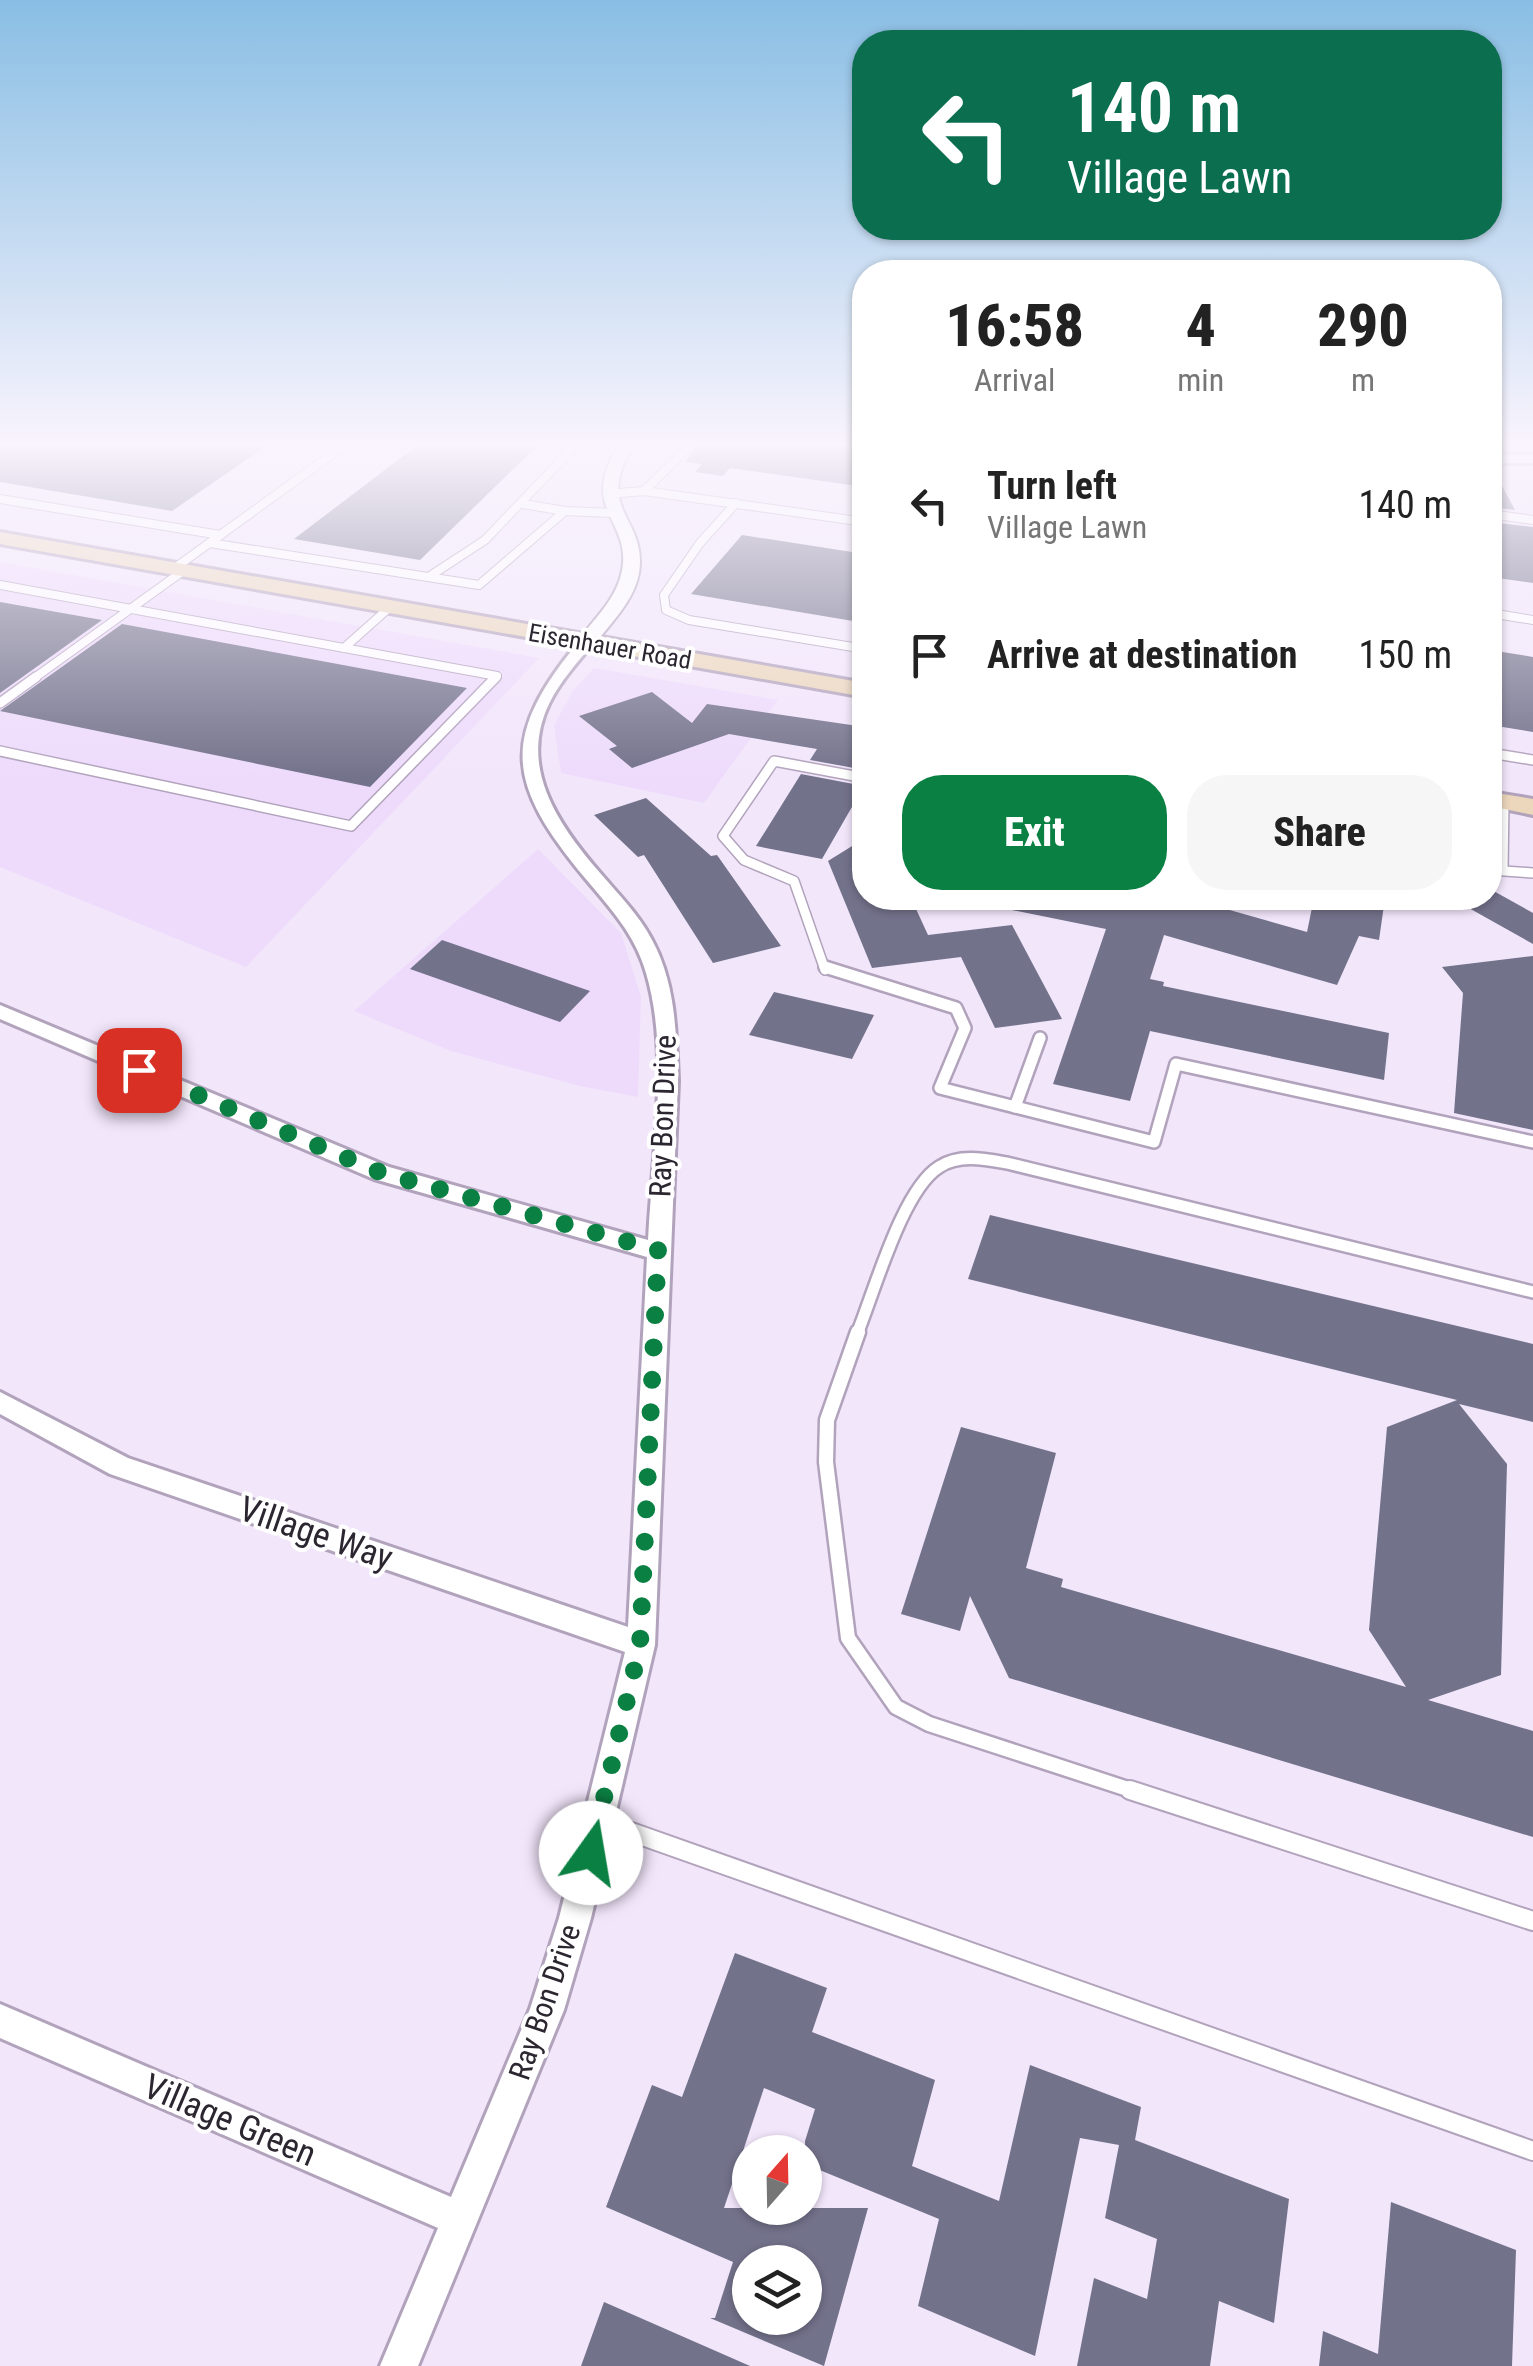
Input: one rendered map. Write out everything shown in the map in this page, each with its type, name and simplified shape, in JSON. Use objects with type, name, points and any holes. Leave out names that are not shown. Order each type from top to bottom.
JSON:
[{"type":"main road","name":"Eisenhauer Road","points":[[104,557],[852,688]]},
{"type":"main road","points":[[1502,801],[1533,807]]},
{"type":"street","name":"Ray Bon Drive","points":[[398,2366],[547,2010],[640,1645],[667,1081],[661,981],[615,898],[554,830],[532,787],[528,752],[536,710],[619,600],[630,572],[629,557]]},
{"type":"street","points":[[0,1011],[382,1173],[658,1250]]},
{"type":"street","name":"Village Way","points":[[0,1402],[119,1466],[640,1645]]},
{"type":"street","name":"Village Green","points":[[0,2021],[460,2220]]},
{"type":"lane","points":[[0,703],[130,609],[192,557]]},
{"type":"lane","points":[[300,557],[480,585],[511,557]]},
{"type":"lane","points":[[408,576],[445,572],[462,557]]},
{"type":"lane","points":[[690,557],[664,596],[666,610],[689,620],[852,646]]},
{"type":"lane","points":[[0,585],[496,676],[351,826],[0,751]]},
{"type":"lane","points":[[344,648],[390,607]]},
{"type":"lane","points":[[1502,616],[1533,620]]},
{"type":"lane","points":[[1502,755],[1533,760]]},
{"type":"lane","points":[[852,776],[774,761],[723,836],[727,848],[750,864],[794,881],[826,971],[956,1008],[965,1028],[940,1088],[1154,1142],[1176,1064],[1533,1142]]},
{"type":"lane","points":[[1502,858],[1503,870],[1533,873]]},
{"type":"lane","points":[[1016,1107],[1040,1038]]},
{"type":"lane","points":[[1533,1292],[1007,1164],[957,1160],[935,1166],[918,1186],[840,1376],[827,1420],[826,1462],[848,1638],[896,1707],[929,1724],[1533,1921]]},
{"type":"lane","points":[[598,1820],[1533,2151]]},
{"type":"shaded area","points":[[0,562],[539,658],[246,967],[0,867]]},
{"type":"shaded area","points":[[594,668],[778,700],[704,803],[561,773],[554,725],[573,691]]},
{"type":"shaded area","points":[[538,849],[621,933],[641,997],[638,1097],[580,1086],[451,1051],[354,1011]]},
{"type":"building","points":[[723,557],[852,557],[852,621],[691,594]]},
{"type":"building","points":[[1502,557],[1533,557],[1533,583],[1502,579]]},
{"type":"building","points":[[0,602],[102,620],[0,693]]},
{"type":"building","points":[[122,624],[467,688],[370,787],[0,711]]},
{"type":"building","points":[[1502,652],[1533,657],[1533,732],[1502,727]]},
{"type":"building","points":[[652,692],[692,723],[707,704],[852,725],[852,768],[810,760],[817,749],[729,734],[632,768],[609,749],[617,746],[579,716]]},
{"type":"building","points":[[801,774],[852,784],[852,807],[822,859],[756,846]]},
{"type":"building","points":[[646,798],[711,856],[717,855],[781,946],[713,963],[644,855],[638,857],[594,815]]},
{"type":"building","points":[[852,846],[852,910],[917,910],[928,935],[1012,925],[1062,1019],[995,1028],[961,957],[872,968],[828,861]]},
{"type":"building","points":[[1502,896],[1533,913],[1533,944],[1472,910],[1502,910]]},
{"type":"building","points":[[1012,910],[1230,910],[1307,932],[1312,910],[1383,910],[1379,940],[1359,936],[1337,985],[1164,935],[1150,979],[1164,982],[1163,986],[1389,1033],[1384,1080],[1150,1031],[1130,1101],[1053,1084],[1106,929]]},
{"type":"building","points":[[442,940],[590,991],[560,1022],[410,969]]},
{"type":"building","points":[[1533,956],[1533,1130],[1454,1113],[1463,993],[1442,967]]},
{"type":"building","points":[[774,992],[874,1015],[852,1059],[749,1035]]},
{"type":"building","points":[[990,1215],[1533,1344],[1533,1422],[1459,1404],[1507,1464],[1501,1675],[1428,1700],[1533,1731],[1533,1837],[1009,1678],[970,1596],[960,1631],[901,1614],[961,1427],[1056,1453],[1026,1568],[1063,1579],[1061,1587],[1406,1687],[1369,1630],[1387,1427],[1457,1400],[968,1279]]},
{"type":"building","points":[[735,1953],[827,1988],[812,2032],[935,2080],[912,2166],[999,2201],[1030,2065],[1141,2107],[1135,2140],[1289,2199],[1274,2323],[1219,2301],[1210,2366],[1077,2366],[1094,2278],[1147,2299],[1157,2239],[1105,2218],[1119,2145],[1080,2138],[1035,2356],[918,2306],[939,2219],[822,2171],[822,2135],[807,2135],[815,2109],[764,2088],[748,2135],[732,2135],[732,2184],[724,2208],[732,2208],[732,2225],[822,2225],[822,2208],[868,2208],[824,2366],[750,2335],[822,2335],[822,2245],[732,2245],[732,2262],[606,2207],[652,2085],[682,2097]]},
{"type":"building","points":[[1391,2202],[1516,2250],[1512,2366],[1319,2366],[1323,2331],[1378,2354]]},
{"type":"building","points":[[732,2265],[732,2327],[710,2318],[715,2318]]},
{"type":"building","points":[[604,2302],[750,2366],[581,2366]]},
{"type":"route","points":[[139,1070],[382,1173],[658,1250],[640,1645],[591,1853]]}]
